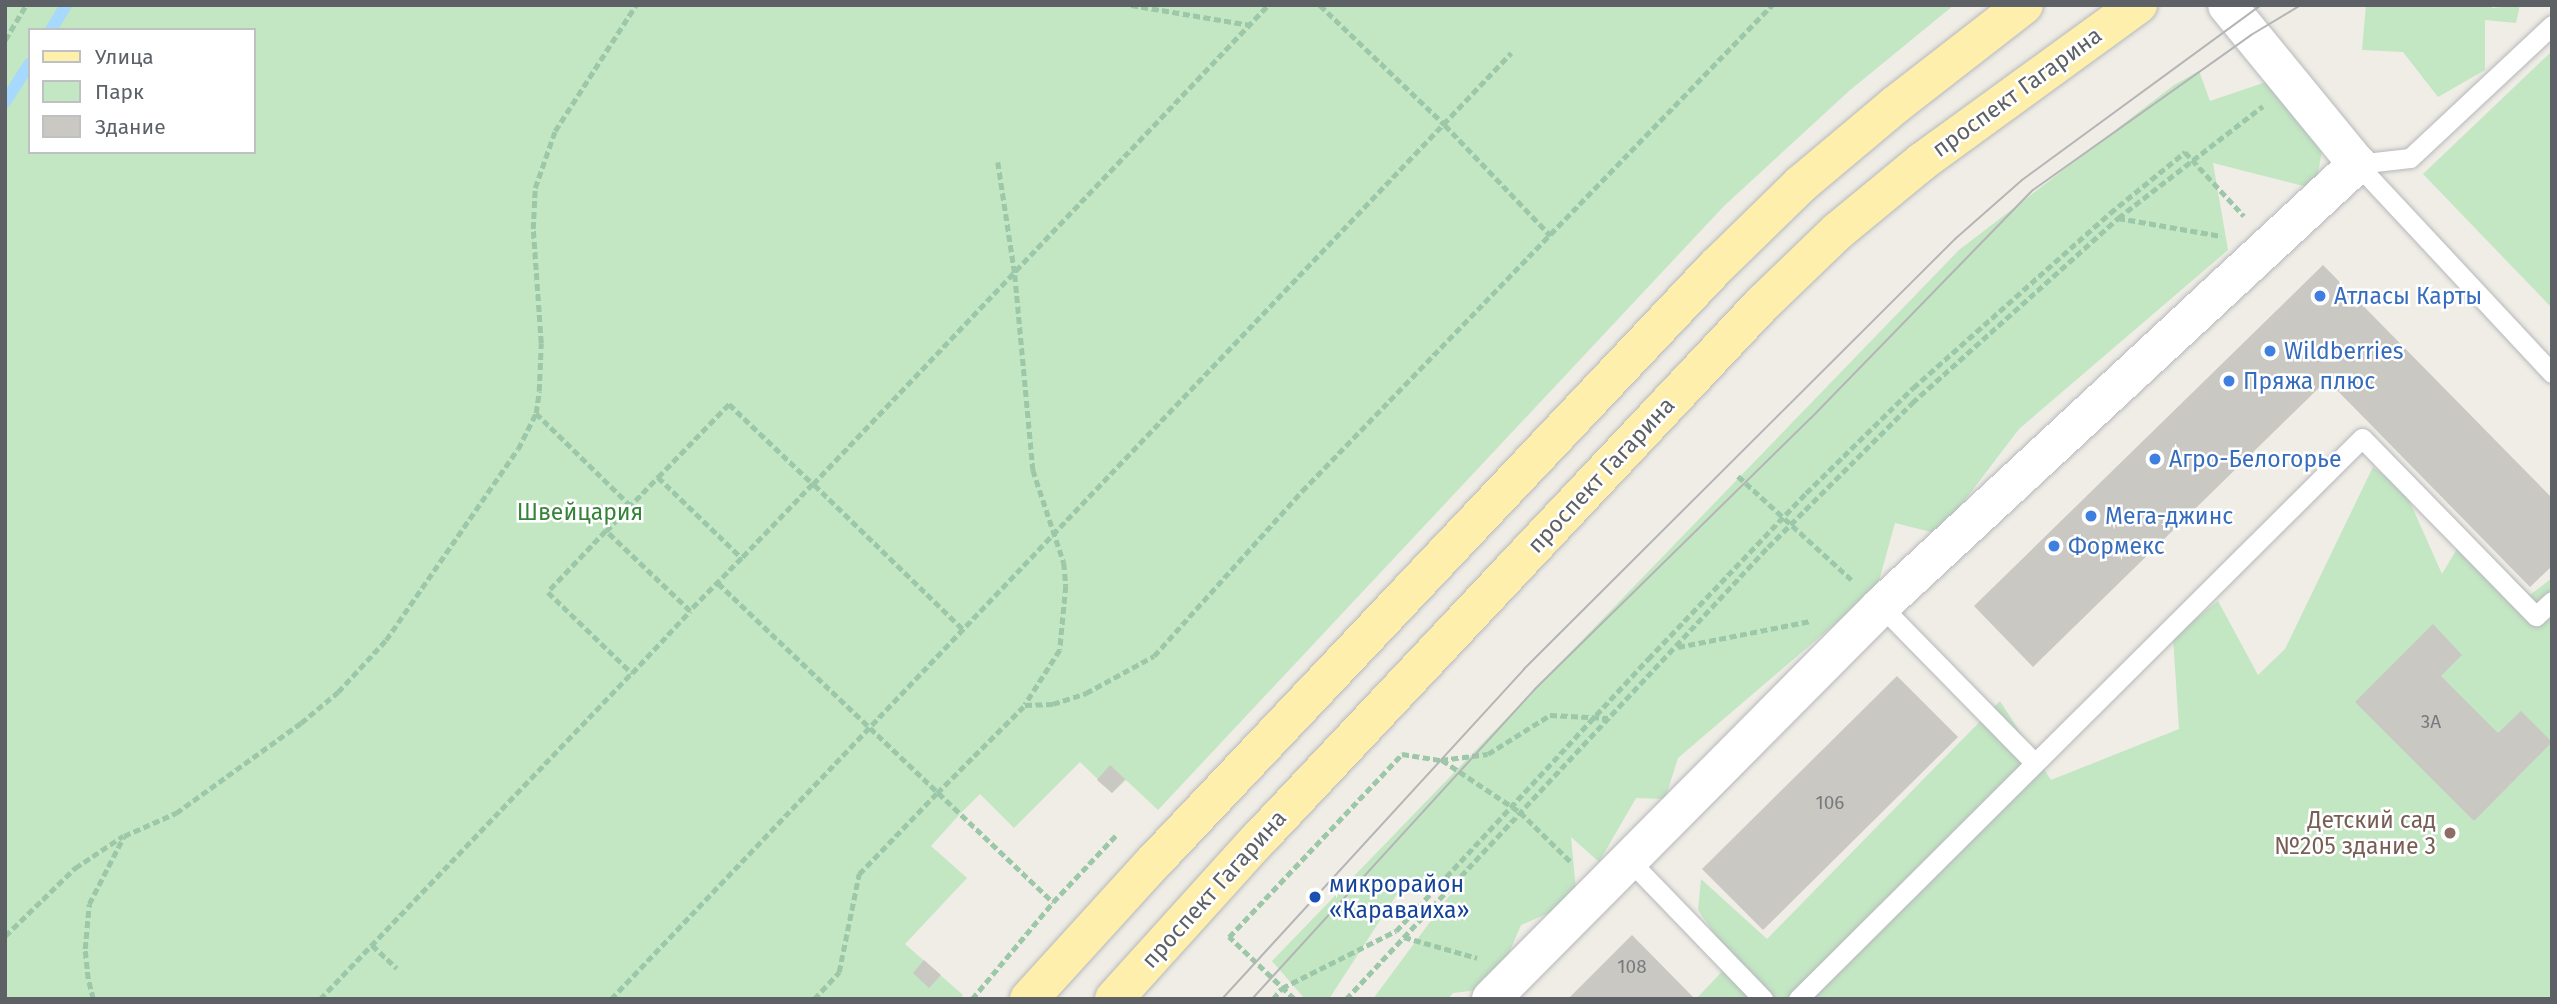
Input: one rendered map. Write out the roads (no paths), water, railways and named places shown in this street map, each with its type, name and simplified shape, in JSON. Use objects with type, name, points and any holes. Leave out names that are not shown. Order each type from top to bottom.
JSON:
[{"type":"main road","points":[[1029,999],[1160,856],[1716,267],[1801,184],[1906,96],[2024,5]]},
{"type":"main road","name":"проспект Гагарина","points":[[1114,999],[1257,841],[1761,305],[1838,231],[1923,161],[2138,5]]},
{"type":"street","points":[[1491,999],[1881,606],[2357,164],[2227,5]]},
{"type":"lane","points":[[2357,164],[2410,158],[2552,25]]},
{"type":"lane","points":[[2357,164],[2552,373]]},
{"type":"lane","points":[[1798,999],[2362,438],[2536,616],[2552,601]]},
{"type":"lane","points":[[1881,606],[2035,763]]},
{"type":"lane","points":[[1629,860],[1763,999]]},
{"type":"waterway","points":[[52,28],[66,5]]},
{"type":"waterway","points":[[5,102],[28,66]]},
{"type":"tram line","points":[[1222,999],[1524,669],[1955,239],[2022,180],[2261,5]]},
{"type":"tram line","points":[[1252,999],[1535,689],[1811,418],[2033,190],[2251,35],[2301,5]]},
{"type":"place","name":"Атласы Карты","points":[[2320,296]]},
{"type":"place","name":"Wildberries","points":[[2270,351]]},
{"type":"place","name":"Пряжа плюс","points":[[2229,381]]},
{"type":"place","name":"Агро-Белогорье","points":[[2155,459]]},
{"type":"place","name":"Мега-джинс","points":[[2091,516]]},
{"type":"place","name":"Формекс","points":[[2054,546]]},
{"type":"place","name":"Детский сад №205 здание 3","points":[[2450,833]]},
{"type":"place","name":"микрорайон «Караваиха»","points":[[1315,897]]},
{"type":"park label","name":"Швейцария","points":[[580,512]]}]
